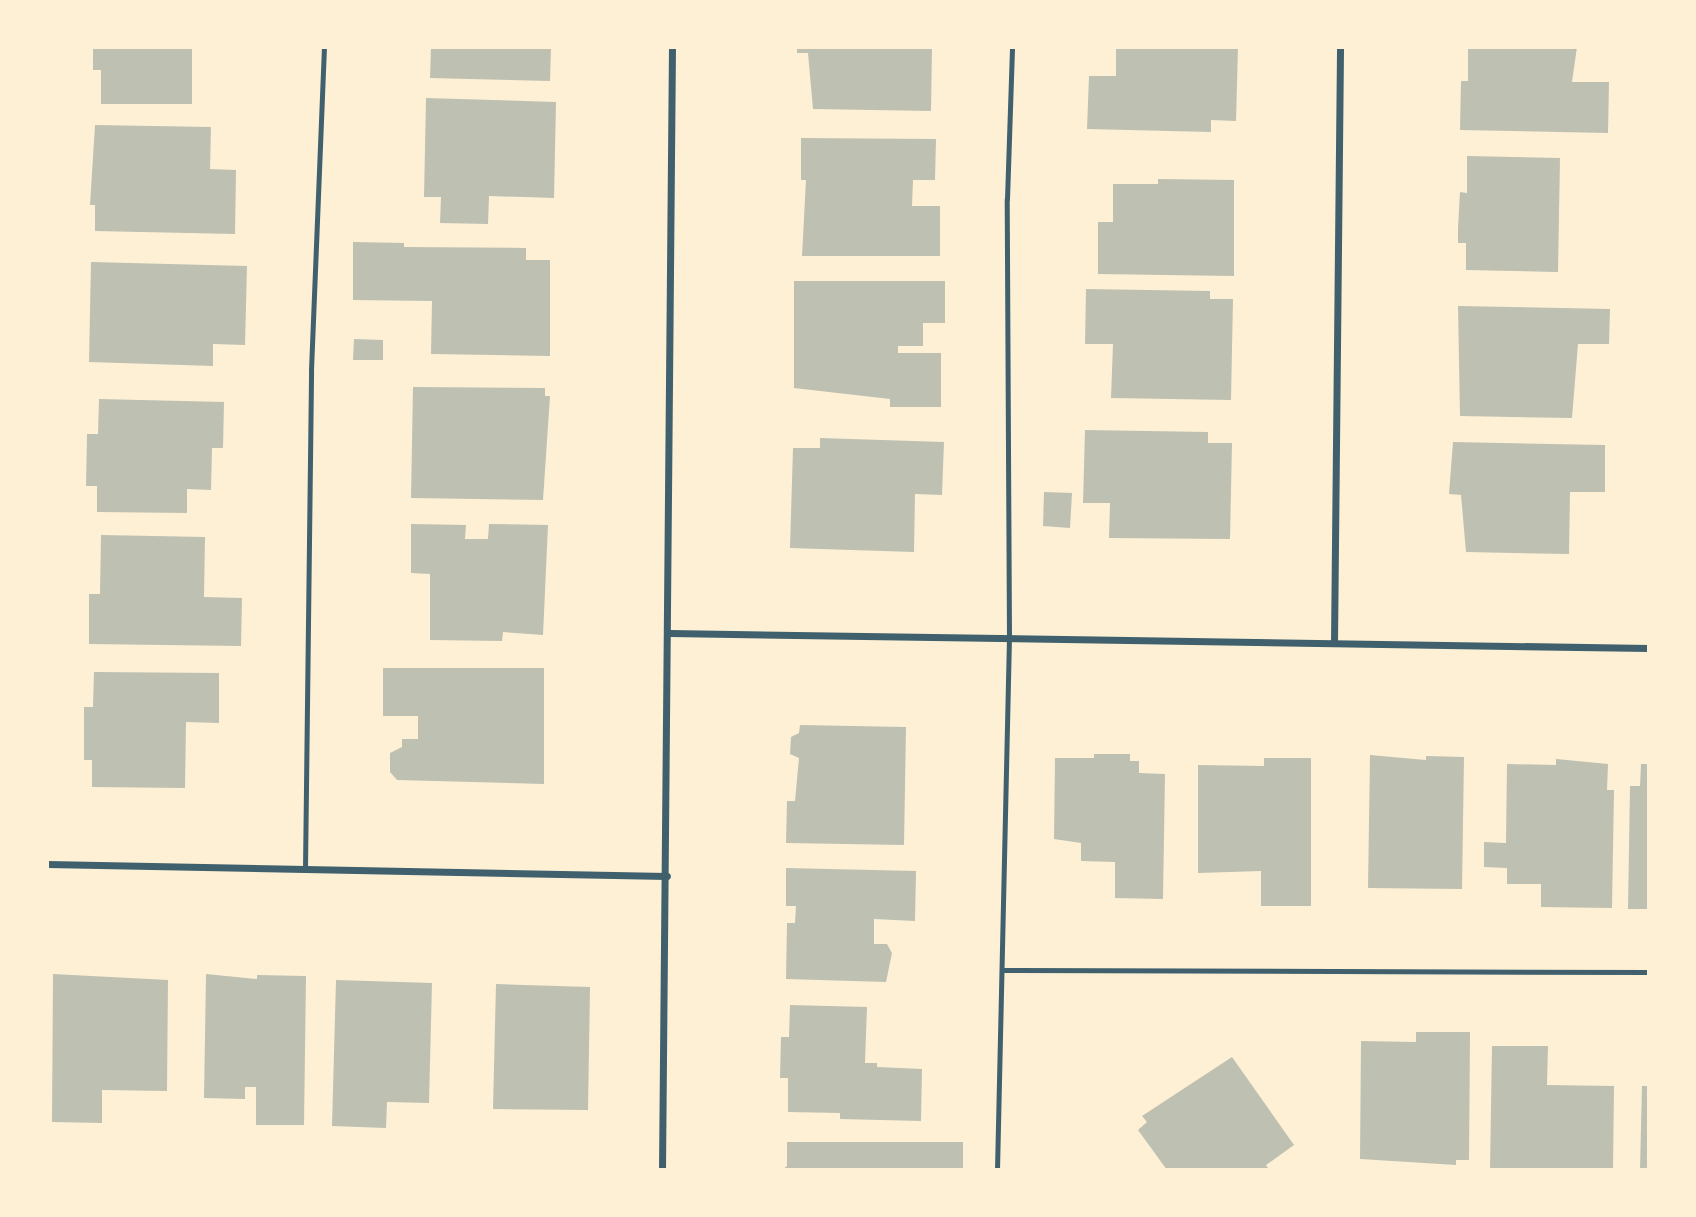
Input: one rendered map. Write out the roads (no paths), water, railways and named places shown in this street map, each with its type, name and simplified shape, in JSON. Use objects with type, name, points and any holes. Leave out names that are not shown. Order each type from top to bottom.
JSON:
[{"type":"street","points":[[662,1170],[667,876],[672,47]]},
{"type":"street","points":[[1334,643],[1340,47]]},
{"type":"street","points":[[669,633],[1649,648]]},
{"type":"street","points":[[47,864],[667,876]]},
{"type":"lane","points":[[305,869],[311,370],[324,47]]},
{"type":"lane","points":[[997,1170],[1009,638],[1007,199],[1013,47]]},
{"type":"lane","points":[[1002,970],[1649,972]]}]
